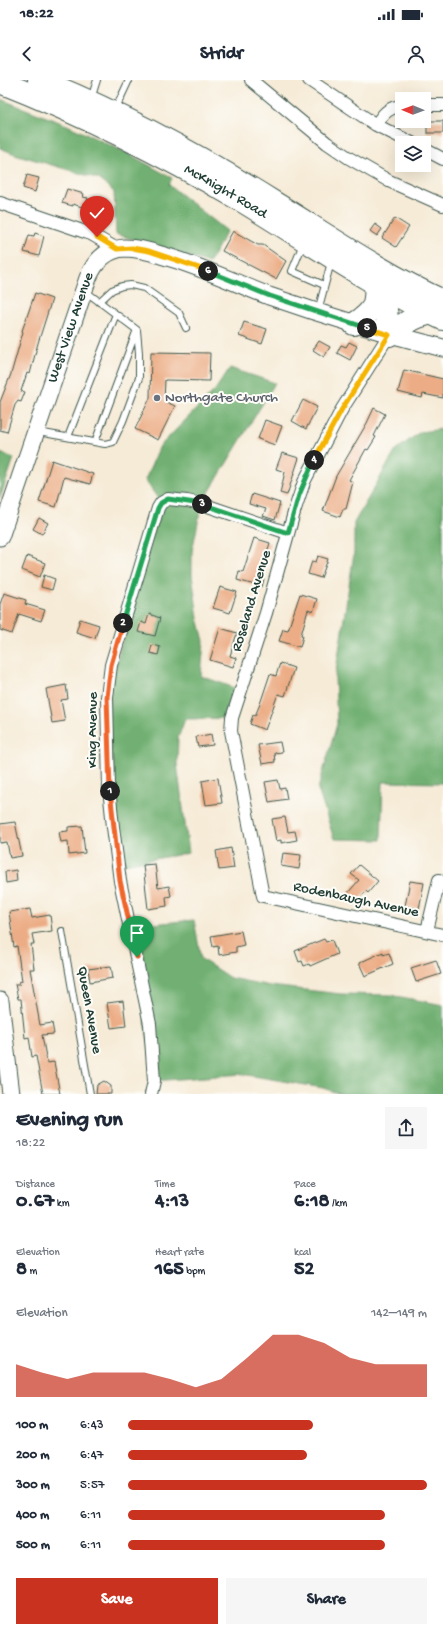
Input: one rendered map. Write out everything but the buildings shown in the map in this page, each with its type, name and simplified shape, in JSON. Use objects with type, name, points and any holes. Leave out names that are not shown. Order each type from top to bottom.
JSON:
[{"type":"highway","name":"McKnight Road","points":[[39,80],[66,88],[90,102],[199,157],[383,269],[439,311]]},
{"type":"highway","name":"McKnight Road","points":[[0,82],[80,115],[153,150],[191,171],[375,283],[439,311]]},
{"type":"highway","points":[[375,283],[385,301],[389,335]]},
{"type":"highway","points":[[354,324],[363,318],[373,306],[375,299],[375,283]]},
{"type":"highway","points":[[389,335],[404,323],[416,317],[439,311]]},
{"type":"street","points":[[251,80],[327,143],[349,158],[390,181],[443,205]]},
{"type":"street","points":[[309,80],[376,125],[398,136]]},
{"type":"street","points":[[431,105],[443,105]]},
{"type":"street","points":[[376,125],[385,111],[395,106]]},
{"type":"street","points":[[431,153],[443,159]]},
{"type":"street","points":[[0,203],[91,234],[117,249]]},
{"type":"street","name":"West View Avenue","points":[[0,537],[84,290],[95,264],[104,254],[117,249],[140,249],[167,256],[264,294],[317,312],[389,335],[443,348]]},
{"type":"street","name":"Roseland Avenue","points":[[263,896],[231,725],[266,613],[299,495],[310,469],[342,409],[389,335]]},
{"type":"street","name":"King Avenue","points":[[151,1094],[154,1081],[150,1024],[120,881],[109,788],[107,697],[111,665],[158,508],[165,500],[174,499],[202,504],[288,533]]},
{"type":"street","points":[[426,931],[439,880]]},
{"type":"street","name":"Rodenbaugh Avenue","points":[[263,896],[443,935]]},
{"type":"street","points":[[0,1001],[11,1094]]},
{"type":"lane","points":[[90,102],[97,80]]},
{"type":"lane","points":[[114,113],[129,80]]},
{"type":"lane","points":[[304,240],[292,271],[324,285]]},
{"type":"lane","points":[[317,312],[332,257]]},
{"type":"lane","points":[[99,302],[112,290],[122,286],[131,285],[144,288],[179,313],[186,328]]},
{"type":"lane","points":[[36,432],[109,444],[113,442],[123,421],[139,378],[140,353],[137,330],[84,290]]},
{"type":"lane","points":[[68,437],[116,314]]},
{"type":"lane","points":[[95,442],[137,330]]},
{"type":"lane","name":"Queen Avenue","points":[[62,931],[90,1094]]},
{"type":"green space","points":[[0,99],[67,125],[127,153],[172,178],[169,185],[227,231],[209,263],[116,234],[114,192],[99,179],[15,154],[0,148]]},
{"type":"green space","points":[[230,368],[275,383],[202,504],[192,551],[192,575],[198,618],[204,641],[201,676],[241,690],[232,718],[185,719],[178,738],[177,764],[189,853],[118,865],[107,697],[161,503],[145,480],[160,446],[215,390]]},
{"type":"green space","points":[[443,429],[443,783],[383,782],[381,840],[334,839],[318,789],[337,724],[335,677],[354,553],[354,523],[396,450],[420,432]]},
{"type":"green space","points":[[0,453],[14,458],[0,498]]},
{"type":"green space","points":[[194,920],[201,959],[230,978],[270,986],[341,994],[391,995],[443,1005],[443,1094],[340,1094],[323,1088],[242,1074],[154,1081],[131,926]]},
{"type":"place","name":"Northgate Church","points":[[157,398]]},
{"type":"route","points":[[97,237],[117,249],[140,249],[167,256],[270,296],[389,335],[356,385],[310,469],[299,495],[288,533],[202,504],[187,501],[168,499],[161,503],[158,508],[111,665],[107,697],[109,788],[113,827],[120,881],[137,957]]}]
